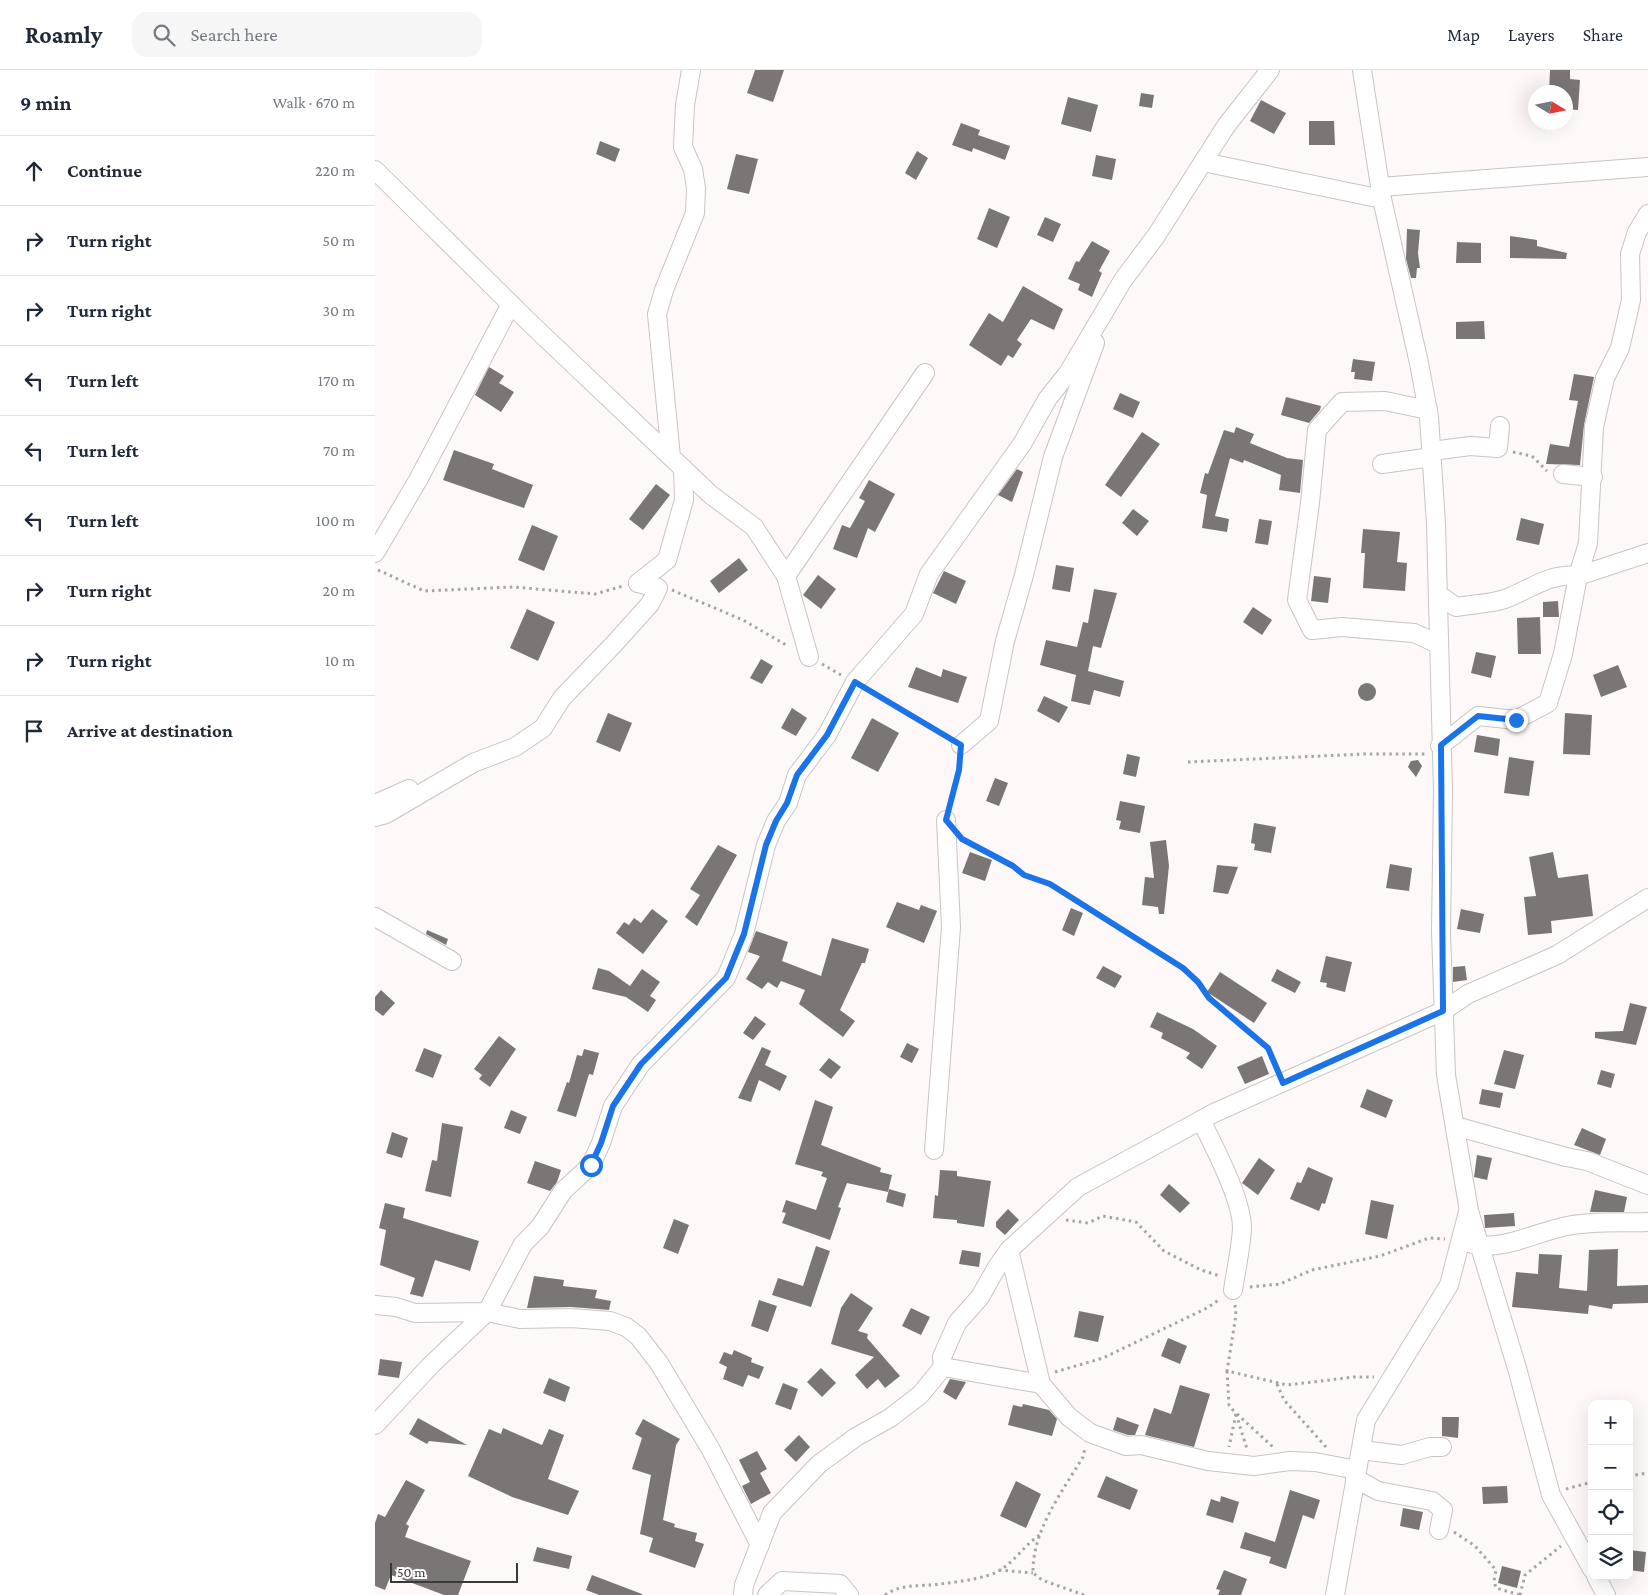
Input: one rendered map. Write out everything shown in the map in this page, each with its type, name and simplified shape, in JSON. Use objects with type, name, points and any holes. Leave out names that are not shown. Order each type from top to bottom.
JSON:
[{"type":"street","points":[[638,583],[667,560],[684,500],[657,314],[695,213],[696,188],[693,169],[683,147],[685,105],[691,70]]},
{"type":"street","points":[[375,1425],[431,1364],[487,1312],[523,1244],[540,1227],[563,1191],[591,1165],[601,1143],[613,1106],[641,1064],[726,978],[744,934],[766,845],[776,821],[787,803],[797,775],[827,735],[855,682],[914,614],[929,574],[1022,444],[1123,280],[1156,236],[1226,126],[1270,70]]},
{"type":"street","points":[[1362,70],[1381,193],[1419,363],[1432,454],[1438,594],[1443,1011],[1446,1075],[1469,1211],[1517,1368],[1551,1495],[1588,1562]]},
{"type":"street","points":[[1203,162],[1381,193],[1648,167]]},
{"type":"street","points":[[375,170],[511,304],[711,495],[754,527],[786,576],[809,657]]},
{"type":"street","points":[[1440,745],[1478,716],[1516,720],[1548,704],[1563,654],[1578,576],[1588,543],[1593,477],[1594,428],[1605,378],[1620,348],[1631,300],[1630,254],[1637,232],[1648,214]]},
{"type":"street","points":[[961,745],[989,721],[1005,641],[1024,576],[1053,457],[1109,303]]},
{"type":"street","points":[[375,553],[417,480],[511,304]]},
{"type":"street","points":[[786,576],[925,373]]},
{"type":"street","points":[[1427,410],[1385,401],[1342,402],[1317,430],[1310,503],[1297,600],[1312,630],[1342,627],[1414,633],[1439,644]]},
{"type":"street","points":[[1383,464],[1470,446],[1498,448],[1500,426]]},
{"type":"street","points":[[1563,474],[1593,477]]},
{"type":"street","points":[[1438,594],[1456,607],[1505,599],[1542,581],[1571,575],[1578,576],[1648,553]]},
{"type":"street","points":[[375,817],[387,814],[473,763],[515,747],[543,728],[562,698],[650,604],[658,588],[638,583]]},
{"type":"street","points":[[375,804],[404,792],[431,774],[468,757],[473,763]]},
{"type":"street","points":[[934,1150],[951,927],[946,820]]},
{"type":"street","points":[[743,1595],[744,1585],[772,1513],[819,1464],[856,1437],[890,1418],[919,1394],[943,1367],[942,1357],[957,1324],[980,1297],[997,1266],[1009,1250],[1078,1187],[1201,1120],[1443,1011],[1468,994],[1557,955],[1648,898]]},
{"type":"street","points":[[375,917],[452,961]]},
{"type":"street","points":[[1201,1120],[1221,1162],[1239,1210],[1242,1228],[1233,1288]]},
{"type":"street","points":[[1455,1126],[1566,1157],[1587,1161],[1648,1185]]},
{"type":"street","points":[[1335,1595],[1366,1420],[1449,1285],[1469,1211]]},
{"type":"street","points":[[1461,1240],[1479,1246],[1503,1244],[1568,1226],[1648,1222]]},
{"type":"street","points":[[1009,1250],[1041,1381],[1069,1417],[1090,1433],[1126,1446],[1141,1445],[1160,1452],[1217,1462],[1248,1465],[1290,1461],[1338,1466],[1356,1474],[1378,1491],[1432,1501],[1443,1510],[1439,1530]]},
{"type":"street","points":[[375,1305],[396,1307],[415,1313],[487,1312],[520,1319],[571,1318],[610,1321],[626,1328],[638,1336],[659,1363],[710,1448],[761,1545]]},
{"type":"street","points":[[943,1367],[1041,1381]]},
{"type":"street","points":[[1361,1450],[1402,1455],[1430,1447],[1442,1447]]},
{"type":"street","points":[[1598,1580],[1606,1595]]},
{"type":"street","points":[[767,1595],[781,1581],[840,1584],[849,1595]]},
{"type":"path","points":[[1498,448],[1532,456],[1545,470],[1563,474]]},
{"type":"path","points":[[375,568],[424,591],[513,587],[595,594],[638,583]]},
{"type":"path","points":[[667,588],[743,620],[855,682],[961,745],[959,770],[946,820],[962,839],[1013,866],[1024,875],[1050,884],[1183,968],[1198,982],[1209,998],[1268,1048],[1283,1083]]},
{"type":"path","points":[[1189,762],[1365,754],[1434,754],[1440,745]]},
{"type":"path","points":[[1051,1212],[1058,1219],[1088,1223],[1103,1216],[1136,1222],[1164,1251],[1201,1270],[1230,1280],[1233,1288],[1236,1315],[1227,1371],[1229,1405],[1236,1414],[1290,1461]]},
{"type":"path","points":[[1041,1381],[1111,1354],[1207,1308],[1233,1288],[1258,1288],[1280,1284],[1312,1270],[1380,1256],[1429,1238],[1461,1240]]},
{"type":"path","points":[[1227,1371],[1287,1385],[1354,1377],[1392,1378]]},
{"type":"path","points":[[1277,1384],[1284,1400],[1332,1452],[1338,1466]]},
{"type":"path","points":[[1217,1462],[1230,1445],[1236,1414]]},
{"type":"path","points":[[1236,1414],[1247,1445],[1248,1465]]},
{"type":"path","points":[[1033,1573],[1033,1559],[1040,1536],[1053,1505],[1083,1457],[1090,1433]]},
{"type":"path","points":[[1633,1475],[1648,1473]]},
{"type":"path","points":[[1551,1495],[1576,1485],[1588,1483]]},
{"type":"path","points":[[1439,1530],[1458,1533],[1475,1546],[1496,1570],[1494,1581],[1496,1588],[1520,1595],[1525,1575],[1574,1537]]},
{"type":"path","points":[[885,1595],[896,1587],[940,1584],[990,1575],[1008,1566],[1027,1543],[1040,1536]]},
{"type":"path","points":[[998,1570],[1033,1573],[1042,1580],[1084,1595]]},
{"type":"building","points":[[755,70],[784,70],[773,102],[747,93]]},
{"type":"building","points":[[1550,70],[1570,70],[1570,79],[1580,80],[1578,110],[1573,110],[1573,85],[1549,85]]},
{"type":"building","points":[[1141,93],[1154,95],[1152,108],[1139,106]]},
{"type":"building","points":[[1068,97],[1098,105],[1091,132],[1061,124]]},
{"type":"building","points":[[1261,100],[1286,113],[1274,134],[1250,121]]},
{"type":"building","points":[[1309,121],[1334,121],[1335,145],[1309,145]]},
{"type":"building","points":[[961,123],[980,130],[978,135],[1010,146],[1005,160],[973,148],[972,152],[952,145]]},
{"type":"building","points":[[600,141],[620,149],[615,162],[596,154]]},
{"type":"building","points":[[917,151],[928,158],[916,180],[905,173]]},
{"type":"building","points":[[736,154],[758,159],[749,194],[727,189]]},
{"type":"building","points":[[1096,155],[1116,159],[1112,180],[1092,176]]},
{"type":"building","points":[[989,208],[1010,217],[997,248],[977,239]]},
{"type":"building","points":[[1045,217],[1061,224],[1053,242],[1037,235]]},
{"type":"building","points":[[1407,229],[1420,230],[1418,253],[1420,268],[1417,268],[1416,278],[1411,278],[1406,259]]},
{"type":"building","points":[[1510,236],[1537,240],[1537,246],[1567,253],[1566,259],[1510,258]]},
{"type":"building","points":[[1092,241],[1110,251],[1099,271],[1102,273],[1092,297],[1078,290],[1080,284],[1068,279],[1076,261],[1079,262]]},
{"type":"building","points":[[1457,242],[1481,243],[1481,263],[1456,263]]},
{"type":"building","points":[[1023,286],[1063,309],[1054,330],[1031,319],[1017,340],[1022,344],[1013,358],[1008,355],[1001,366],[969,345],[989,313],[1003,322]]},
{"type":"building","points":[[1484,321],[1485,339],[1456,339],[1456,322]]},
{"type":"building","points":[[1353,359],[1375,362],[1372,381],[1354,379],[1355,372],[1351,372]]},
{"type":"building","points":[[489,367],[504,376],[499,383],[514,392],[501,412],[475,395]]},
{"type":"building","points":[[1574,374],[1594,377],[1584,425],[1580,465],[1546,464],[1550,444],[1569,447],[1578,401],[1569,400]]},
{"type":"building","points":[[1120,393],[1140,402],[1133,418],[1113,409]]},
{"type":"building","points":[[1286,397],[1321,406],[1320,410],[1309,423],[1281,415]]},
{"type":"building","points":[[1236,427],[1254,434],[1250,443],[1287,458],[1303,460],[1300,493],[1279,490],[1281,475],[1244,460],[1243,463],[1230,458],[1215,516],[1229,519],[1227,532],[1202,528],[1207,495],[1200,493],[1205,473],[1208,474],[1224,430],[1234,433]]},
{"type":"building","points":[[1142,432],[1160,444],[1121,497],[1105,485]]},
{"type":"building","points":[[454,450],[494,464],[492,469],[533,485],[524,508],[443,480]]},
{"type":"building","points":[[1017,469],[1023,472],[1012,502],[998,495]]},
{"type":"building","points":[[869,480],[895,494],[875,532],[868,528],[857,558],[833,549],[842,525],[850,528],[865,501],[859,498]]},
{"type":"building","points":[[656,484],[670,495],[643,530],[629,519]]},
{"type":"building","points":[[1133,509],[1149,521],[1137,536],[1122,523]]},
{"type":"building","points":[[1521,518],[1544,524],[1539,545],[1516,540]]},
{"type":"building","points":[[1259,519],[1272,521],[1268,545],[1255,543]]},
{"type":"building","points":[[532,525],[558,536],[544,571],[518,560]]},
{"type":"building","points":[[1363,529],[1400,532],[1397,562],[1407,563],[1405,591],[1363,588],[1365,553],[1361,553]]},
{"type":"building","points":[[739,558],[748,570],[719,593],[710,581]]},
{"type":"building","points":[[1056,565],[1074,568],[1070,592],[1052,589]]},
{"type":"building","points":[[944,571],[966,581],[956,604],[933,593]]},
{"type":"building","points":[[818,575],[836,589],[821,609],[803,595]]},
{"type":"building","points":[[1314,576],[1331,578],[1328,603],[1311,601]]},
{"type":"building","points":[[1094,589],[1117,593],[1101,648],[1093,646],[1088,671],[1124,681],[1120,697],[1094,690],[1090,705],[1071,701],[1076,675],[1040,665],[1046,640],[1077,647],[1083,622],[1088,623]]},
{"type":"building","points":[[1558,601],[1559,617],[1543,617],[1543,602]]},
{"type":"building","points":[[1253,607],[1272,620],[1262,635],[1243,622]]},
{"type":"building","points":[[527,609],[555,622],[538,661],[510,648]]},
{"type":"building","points":[[1540,617],[1541,654],[1518,654],[1517,618]]},
{"type":"building","points":[[1476,652],[1496,656],[1491,678],[1471,673]]},
{"type":"building","points":[[761,659],[773,666],[762,684],[750,678]]},
{"type":"building","points":[[1618,665],[1627,687],[1601,697],[1593,675]]},
{"type":"building","points":[[916,667],[941,677],[943,669],[967,677],[958,703],[908,687]]},
{"type":"building","points":[[1367,683],[1373,686],[1376,692],[1373,698],[1367,701],[1361,698],[1358,692],[1361,686]]},
{"type":"building","points":[[1044,696],[1068,707],[1059,723],[1037,711]]},
{"type":"building","points":[[792,708],[807,718],[796,736],[781,728]]},
{"type":"building","points":[[608,713],[632,723],[620,752],[596,742]]},
{"type":"building","points":[[1565,713],[1592,715],[1590,755],[1563,754]]},
{"type":"building","points":[[872,718],[899,733],[878,772],[851,758]]},
{"type":"building","points":[[1477,735],[1500,739],[1498,756],[1474,752]]},
{"type":"building","points":[[1127,754],[1140,757],[1136,777],[1123,774]]},
{"type":"building","points":[[1509,757],[1534,761],[1529,796],[1504,793]]},
{"type":"building","points":[[1418,760],[1422,766],[1416,777],[1408,767],[1411,761]]},
{"type":"building","points":[[995,778],[1008,783],[999,806],[986,801]]},
{"type":"building","points":[[1120,801],[1145,806],[1140,833],[1119,829],[1121,821],[1116,820]]},
{"type":"building","points":[[1254,823],[1276,827],[1271,853],[1254,850],[1255,844],[1251,843]]},
{"type":"building","points":[[1166,840],[1169,866],[1164,914],[1159,914],[1158,907],[1142,905],[1145,877],[1154,878],[1150,842]]},
{"type":"building","points":[[718,845],[737,855],[697,926],[685,917],[700,895],[690,889]]},
{"type":"building","points":[[970,852],[992,860],[985,881],[962,873]]},
{"type":"building","points":[[1553,852],[1558,878],[1588,874],[1593,916],[1551,921],[1552,933],[1528,935],[1524,897],[1536,896],[1529,857]]},
{"type":"building","points":[[1390,864],[1412,868],[1409,891],[1386,888]]},
{"type":"building","points":[[1217,865],[1238,867],[1228,894],[1213,892]]},
{"type":"building","points":[[897,902],[919,910],[921,905],[937,911],[924,943],[886,927]]},
{"type":"building","points":[[1071,908],[1083,913],[1074,936],[1062,930]]},
{"type":"building","points":[[652,909],[668,921],[643,954],[616,933],[624,922],[629,925],[634,918],[641,923]]},
{"type":"building","points":[[1461,909],[1484,914],[1480,933],[1457,929]]},
{"type":"building","points":[[427,930],[448,939],[446,945],[426,934]]},
{"type":"building","points":[[756,931],[788,942],[782,961],[821,976],[832,938],[869,949],[865,963],[862,963],[840,1010],[855,1021],[843,1037],[799,1004],[805,990],[781,981],[777,988],[768,982],[762,989],[746,979],[760,956],[748,952]]},
{"type":"building","points":[[1326,956],[1352,962],[1345,992],[1326,987],[1327,983],[1320,982]]},
{"type":"building","points":[[1103,966],[1122,976],[1115,988],[1096,978]]},
{"type":"building","points":[[1465,966],[1467,980],[1453,982],[1453,967]]},
{"type":"building","points":[[598,968],[609,971],[630,986],[642,969],[660,982],[650,996],[656,1000],[648,1012],[626,997],[592,989]]},
{"type":"building","points":[[1277,969],[1301,982],[1295,993],[1271,981]]},
{"type":"building","points":[[1220,972],[1267,1003],[1254,1023],[1207,992]]},
{"type":"building","points":[[381,990],[395,1003],[383,1016],[375,1010],[375,997]]},
{"type":"building","points":[[1630,1003],[1647,1007],[1636,1045],[1595,1038],[1595,1032],[1623,1031]]},
{"type":"building","points":[[1157,1012],[1193,1029],[1217,1046],[1202,1069],[1186,1058],[1190,1053],[1161,1038],[1163,1033],[1150,1027]]},
{"type":"building","points":[[755,1016],[766,1024],[753,1040],[743,1033]]},
{"type":"building","points":[[499,1036],[516,1049],[490,1087],[479,1079],[482,1075],[474,1069]]},
{"type":"building","points":[[907,1043],[919,1049],[912,1063],[900,1057]]},
{"type":"building","points":[[762,1047],[771,1051],[765,1065],[787,1076],[780,1091],[759,1080],[751,1102],[738,1098]]},
{"type":"building","points":[[424,1048],[442,1055],[433,1078],[415,1071]]},
{"type":"building","points":[[584,1049],[599,1053],[593,1075],[589,1074],[576,1117],[557,1111],[567,1082],[569,1083],[577,1055],[582,1056]]},
{"type":"building","points":[[1504,1050],[1524,1055],[1515,1089],[1494,1084]]},
{"type":"building","points":[[1262,1056],[1269,1074],[1245,1084],[1237,1067]]},
{"type":"building","points":[[829,1058],[841,1067],[831,1079],[819,1070]]},
{"type":"building","points":[[1601,1070],[1615,1074],[1611,1088],[1597,1084]]},
{"type":"building","points":[[1367,1089],[1393,1100],[1386,1118],[1360,1107]]},
{"type":"building","points":[[1482,1089],[1503,1093],[1500,1108],[1479,1104]]},
{"type":"building","points":[[815,1100],[833,1107],[821,1145],[881,1168],[880,1172],[892,1175],[888,1192],[847,1183],[838,1207],[841,1208],[830,1240],[782,1223],[786,1213],[782,1212],[786,1200],[816,1210],[827,1178],[821,1176],[823,1172],[795,1164]]},
{"type":"building","points":[[511,1110],[527,1117],[520,1134],[504,1128]]},
{"type":"building","points":[[442,1123],[463,1127],[451,1197],[425,1191],[432,1160],[437,1161]]},
{"type":"building","points":[[1582,1128],[1606,1139],[1600,1155],[1574,1145]]},
{"type":"building","points":[[392,1132],[408,1138],[402,1158],[386,1153]]},
{"type":"building","points":[[1477,1155],[1492,1158],[1487,1180],[1474,1177]]},
{"type":"building","points":[[1259,1158],[1275,1170],[1258,1195],[1242,1183]]},
{"type":"building","points":[[535,1161],[561,1170],[557,1182],[550,1191],[527,1183]]},
{"type":"building","points":[[1308,1167],[1333,1178],[1325,1204],[1322,1203],[1319,1211],[1290,1199],[1297,1182],[1301,1183]]},
{"type":"building","points":[[940,1170],[957,1171],[957,1176],[991,1181],[984,1227],[957,1223],[957,1220],[933,1218],[935,1195],[938,1196]]},
{"type":"building","points":[[1169,1184],[1190,1203],[1180,1213],[1160,1195]]},
{"type":"building","points":[[889,1189],[906,1194],[903,1207],[886,1202]]},
{"type":"building","points":[[1595,1190],[1627,1197],[1624,1212],[1590,1212]]},
{"type":"building","points":[[1371,1200],[1394,1205],[1387,1239],[1365,1234]]},
{"type":"building","points":[[385,1203],[405,1208],[403,1218],[479,1241],[470,1271],[435,1260],[423,1297],[410,1294],[415,1278],[380,1265],[386,1230],[379,1228]]},
{"type":"building","points":[[1008,1209],[1019,1220],[1005,1235],[996,1227],[996,1222]]},
{"type":"building","points":[[1514,1213],[1515,1226],[1485,1228],[1484,1215]]},
{"type":"building","points":[[674,1219],[689,1225],[678,1254],[663,1248]]},
{"type":"building","points":[[816,1246],[830,1251],[811,1307],[772,1295],[778,1278],[803,1286]]},
{"type":"building","points":[[1618,1249],[1617,1286],[1648,1285],[1648,1303],[1613,1304],[1612,1309],[1589,1305],[1588,1314],[1512,1307],[1516,1272],[1538,1274],[1539,1254],[1562,1255],[1559,1288],[1587,1291],[1589,1250]]},
{"type":"building","points":[[962,1250],[981,1253],[979,1267],[959,1264]]},
{"type":"building","points":[[534,1276],[564,1280],[563,1286],[597,1290],[595,1298],[611,1301],[609,1310],[571,1307],[527,1308]]},
{"type":"building","points":[[851,1293],[873,1308],[858,1331],[868,1334],[867,1338],[900,1376],[885,1388],[878,1379],[867,1389],[855,1375],[874,1357],[831,1344],[841,1308]]},
{"type":"building","points":[[759,1300],[777,1306],[768,1332],[751,1326]]},
{"type":"building","points":[[911,1308],[930,1317],[921,1335],[902,1326]]},
{"type":"building","points":[[1079,1311],[1104,1316],[1098,1342],[1074,1337]]},
{"type":"building","points":[[1168,1338],[1187,1346],[1180,1364],[1161,1356]]},
{"type":"building","points":[[734,1350],[752,1358],[751,1362],[764,1367],[759,1379],[748,1375],[743,1387],[723,1379],[727,1367],[719,1363],[724,1352],[732,1355]]},
{"type":"building","points":[[380,1359],[402,1362],[399,1378],[378,1375]]},
{"type":"building","points":[[821,1368],[836,1383],[822,1397],[807,1382]]},
{"type":"building","points":[[549,1378],[570,1387],[565,1402],[543,1393]]},
{"type":"building","points":[[950,1379],[966,1382],[956,1400],[943,1392]]},
{"type":"building","points":[[783,1383],[798,1389],[791,1410],[775,1404]]},
{"type":"building","points":[[1180,1385],[1210,1394],[1194,1447],[1145,1435],[1154,1408],[1171,1414]]},
{"type":"building","points":[[1023,1404],[1049,1410],[1057,1419],[1052,1436],[1008,1425],[1013,1405],[1022,1407]]},
{"type":"building","points":[[1117,1417],[1139,1425],[1135,1435],[1128,1435],[1113,1430]]},
{"type":"building","points":[[1442,1417],[1459,1417],[1458,1438],[1442,1436]]},
{"type":"building","points":[[418,1418],[467,1445],[429,1441],[427,1444],[409,1434]]},
{"type":"building","points":[[643,1419],[680,1439],[676,1445],[663,1520],[675,1524],[674,1527],[697,1533],[695,1541],[704,1544],[695,1568],[649,1552],[653,1538],[640,1534],[651,1475],[632,1469],[642,1438],[635,1434]]},
{"type":"building","points":[[503,1428],[542,1445],[549,1429],[564,1435],[548,1479],[579,1491],[568,1515],[512,1497],[468,1476],[489,1429],[501,1434]]},
{"type":"building","points":[[799,1435],[810,1447],[796,1462],[784,1450]]},
{"type":"building","points":[[757,1451],[767,1469],[760,1473],[771,1493],[751,1504],[742,1486],[750,1482],[739,1460]]},
{"type":"building","points":[[1106,1476],[1138,1490],[1130,1510],[1097,1497]]},
{"type":"building","points":[[406,1480],[425,1490],[406,1524],[409,1526],[405,1537],[471,1561],[458,1595],[444,1595],[391,1575],[385,1590],[375,1586],[375,1523],[378,1514],[385,1517]]},
{"type":"building","points":[[1016,1481],[1041,1494],[1026,1528],[1000,1516]]},
{"type":"building","points":[[1507,1486],[1508,1503],[1483,1504],[1482,1487]]},
{"type":"building","points":[[1290,1490],[1320,1500],[1314,1519],[1303,1515],[1286,1569],[1269,1563],[1271,1557],[1240,1548],[1245,1532],[1275,1542]]},
{"type":"building","points":[[1221,1496],[1239,1502],[1233,1523],[1206,1515],[1211,1499],[1220,1502]]},
{"type":"building","points":[[1403,1508],[1423,1512],[1419,1530],[1400,1526]]},
{"type":"building","points":[[537,1547],[572,1556],[569,1569],[533,1561]]},
{"type":"building","points":[[1633,1550],[1646,1552],[1644,1572],[1633,1571]]},
{"type":"building","points":[[1502,1566],[1521,1571],[1517,1588],[1498,1583]]},
{"type":"building","points":[[1224,1570],[1247,1579],[1241,1595],[1218,1595],[1220,1590],[1216,1589]]},
{"type":"building","points":[[592,1575],[642,1595],[599,1595],[586,1590]]},
{"type":"route","points":[[591,1165],[601,1143],[613,1106],[641,1064],[726,978],[744,934],[766,845],[776,821],[787,803],[797,775],[827,735],[855,682],[961,745],[959,770],[946,820],[962,839],[1013,866],[1024,875],[1050,884],[1074,898],[1111,924],[1183,968],[1198,982],[1209,998],[1268,1048],[1283,1083],[1443,1011],[1441,932],[1443,791],[1441,745],[1478,716],[1516,720]]}]
